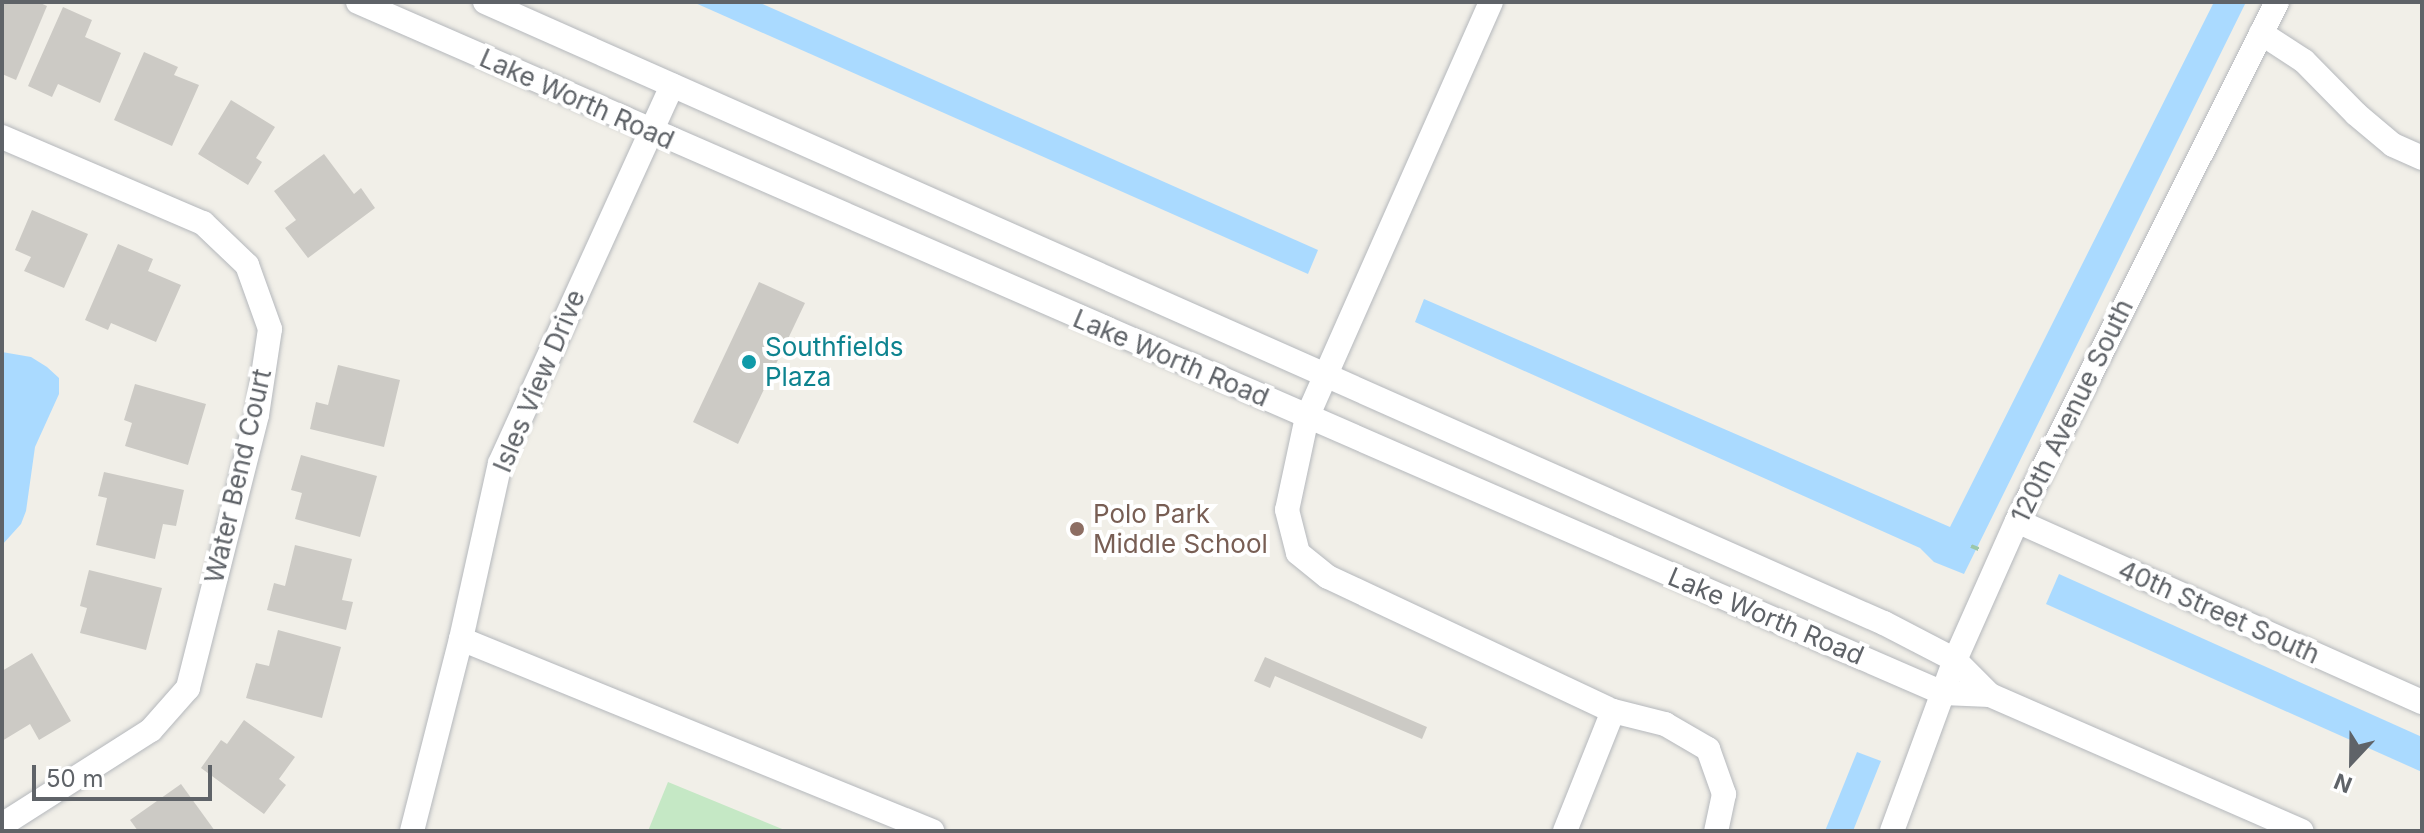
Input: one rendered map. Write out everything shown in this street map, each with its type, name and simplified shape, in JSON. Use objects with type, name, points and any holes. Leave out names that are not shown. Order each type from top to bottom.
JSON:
[{"type":"street","name":"Lake Worth Road","points":[[358,2],[1943,693],[1990,695],[2302,831]]},
{"type":"street","name":"Lake Worth Road","points":[[485,2],[1323,377],[1884,623],[1955,660],[1990,695]]},
{"type":"street","points":[[1491,2],[1307,417],[1287,510],[1298,553],[1328,577],[1613,711],[1665,724],[1708,749],[1724,794],[1716,831]]},
{"type":"street","name":"120th Avenue South","points":[[1892,831],[1955,660],[2017,521],[2277,2]]},
{"type":"street","points":[[2261,33],[2304,61],[2356,114],[2393,145],[2422,158]]},
{"type":"street","name":"Isles View Drive","points":[[412,831],[461,639],[500,463],[672,85]]},
{"type":"street","name":"Water Bend Court","points":[[2,137],[203,223],[247,265],[270,329],[257,415],[188,688],[151,730],[2,825]]},
{"type":"street","name":"40th Street South","points":[[2017,521],[2422,702]]},
{"type":"street","points":[[461,639],[932,831]]},
{"type":"street","points":[[1565,831],[1613,711]]},
{"type":"green space","points":[[668,782],[787,831],[648,831]]},
{"type":"water","points":[[693,2],[758,2],[1318,250],[1308,274]]},
{"type":"water","points":[[2214,2],[2246,2],[1964,574],[1934,562],[1920,548],[1415,322],[1424,299],[1950,527]]},
{"type":"water","points":[[2,352],[31,357],[47,367],[59,378],[59,394],[35,447],[26,511],[21,524],[2,545]]},
{"type":"water","points":[[2059,574],[2422,737],[2422,772],[2046,604]]},
{"type":"water","points":[[1857,752],[1881,761],[1853,831],[1825,831]]},
{"type":"building","points":[[2,2],[38,2],[47,6],[16,80],[2,74]]},
{"type":"building","points":[[63,7],[92,20],[85,37],[121,53],[100,103],[58,84],[52,97],[28,86]]},
{"type":"building","points":[[144,52],[178,67],[174,75],[199,85],[172,146],[114,120]]},
{"type":"building","points":[[231,100],[275,127],[256,158],[262,162],[248,185],[198,154]]},
{"type":"building","points":[[324,154],[354,194],[361,188],[375,208],[308,258],[285,228],[296,220],[274,191]]},
{"type":"building","points":[[32,210],[88,234],[64,288],[24,271],[31,257],[15,250]]},
{"type":"building","points":[[118,244],[153,259],[148,271],[181,285],[156,342],[111,323],[108,330],[85,320]]},
{"type":"building","name":"Southfields Plaza","points":[[759,282],[805,303],[738,444],[693,422]]},
{"type":"building","points":[[338,365],[400,380],[384,447],[310,429],[316,402],[328,405]]},
{"type":"building","points":[[135,384],[206,404],[188,465],[125,446],[132,423],[124,420]]},
{"type":"building","points":[[301,455],[377,476],[360,537],[295,519],[302,493],[291,490]]},
{"type":"building","points":[[104,472],[184,490],[176,526],[163,524],[155,559],[96,545],[107,498],[98,496]]},
{"type":"building","points":[[295,545],[352,559],[342,600],[353,602],[346,630],[267,610],[274,583],[285,586]]},
{"type":"building","points":[[89,570],[162,588],[146,650],[80,633],[87,608],[80,606]]},
{"type":"building","points":[[278,630],[341,647],[322,718],[246,698],[256,663],[269,666]]},
{"type":"building","points":[[32,653],[71,721],[39,740],[30,724],[2,741],[2,671]]},
{"type":"building","points":[[1265,657],[1427,727],[1422,739],[1275,676],[1270,688],[1254,681]]},
{"type":"building","points":[[244,720],[295,757],[279,779],[286,785],[264,814],[201,768],[221,740],[227,744]]},
{"type":"building","points":[[181,784],[215,831],[138,831],[130,820]]},
{"type":"place","name":"Southfields Plaza","points":[[749,362]]},
{"type":"place","name":"Polo Park Middle School","points":[[1077,529]]}]
